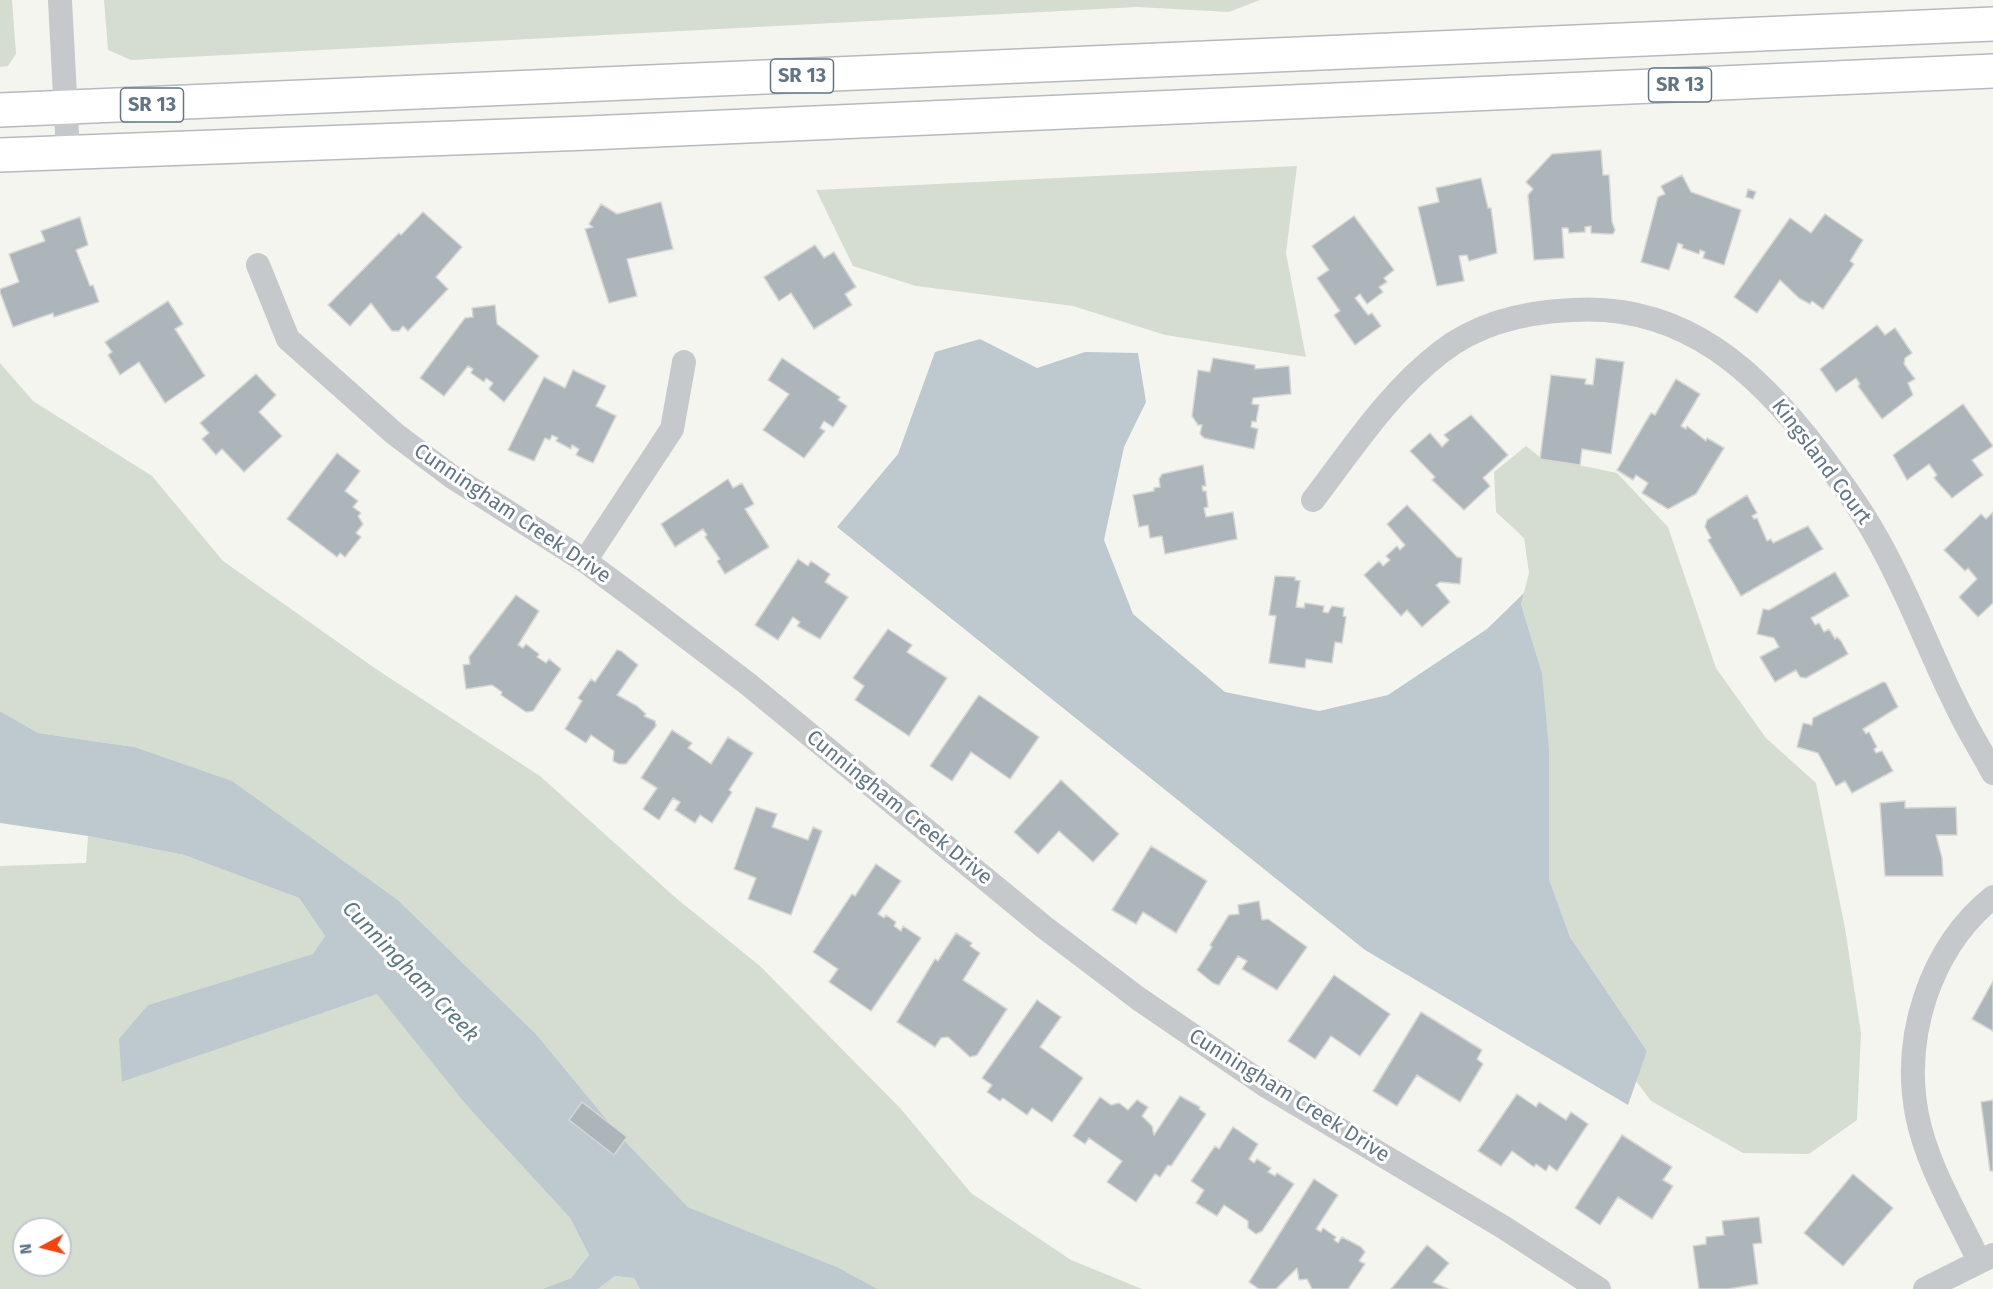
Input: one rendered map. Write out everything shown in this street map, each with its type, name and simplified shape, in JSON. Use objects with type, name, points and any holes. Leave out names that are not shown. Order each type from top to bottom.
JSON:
[{"type":"main road","name":"SR 13","points":[[0,110],[1367,53],[1993,24]]},
{"type":"main road","points":[[1366,99],[1367,53]]},
{"type":"main road","name":"SR 13","points":[[0,155],[1993,71]]},
{"type":"street","points":[[60,0],[68,153]]},
{"type":"street","name":"Cunningham Creek Drive","points":[[258,265],[288,339],[395,434],[451,476],[585,561],[748,684],[1044,927],[1139,999],[1268,1087],[1503,1227],[1599,1289]]},
{"type":"street","name":"Kingsland Court","points":[[1312,500],[1407,380],[1443,350],[1477,331],[1513,318],[1569,310],[1624,312],[1657,320],[1697,338],[1734,361],[1765,388],[1791,417],[1841,483],[1877,538],[1959,711],[1993,773]]},
{"type":"street","points":[[585,561],[672,429],[684,362]]},
{"type":"street","points":[[1925,1289],[1986,1258],[1929,1153],[1917,1115],[1912,1076],[1915,1037],[1924,999],[1940,962],[1958,933],[1993,897]]},
{"type":"shaded area","points":[[0,0],[12,0],[16,54],[8,66],[0,67]]},
{"type":"shaded area","points":[[104,0],[1260,0],[1229,12],[1137,7],[131,60],[108,50]]},
{"type":"shaded area","points":[[1297,166],[1286,253],[1306,357],[1165,335],[1073,306],[916,286],[853,266],[816,190]]},
{"type":"shaded area","points":[[0,363],[33,401],[152,476],[223,561],[376,669],[540,776],[676,898],[760,966],[901,1109],[971,1193],[1071,1260],[1142,1289],[878,1289],[837,1267],[688,1207],[622,1138],[536,1034],[399,901],[134,747],[38,733],[0,711]]},
{"type":"shaded area","points":[[1526,446],[1540,457],[1617,473],[1668,527],[1716,668],[1766,738],[1816,783],[1845,928],[1861,1033],[1857,1120],[1809,1154],[1743,1153],[1651,1101],[1636,1081],[1647,1051],[1570,937],[1549,879],[1542,673],[1521,604],[1529,573],[1524,538],[1496,512],[1494,472]]},
{"type":"shaded area","points":[[88,836],[184,855],[299,898],[325,936],[314,954],[148,1005],[122,1082],[377,993],[467,1106],[570,1218],[589,1255],[571,1278],[542,1289],[0,1289],[0,866],[86,863]]},
{"type":"shaded area","points":[[615,1276],[634,1278],[640,1289],[598,1289]]},
{"type":"water","points":[[980,339],[1037,368],[1085,352],[1138,353],[1146,402],[1124,447],[1104,540],[1133,614],[1225,692],[1319,711],[1388,695],[1487,629],[1524,593],[1521,604],[1542,673],[1549,749],[1549,879],[1570,937],[1647,1051],[1628,1105],[1365,950],[837,527],[898,454],[935,352]]},
{"type":"water","name":"Cunningham Creek","points":[[0,711],[38,733],[134,747],[232,781],[399,901],[536,1034],[622,1138],[688,1207],[837,1267],[878,1289],[640,1289],[634,1278],[615,1276],[598,1289],[542,1289],[571,1278],[589,1255],[570,1218],[467,1106],[377,994],[122,1082],[119,1039],[148,1005],[313,954],[325,936],[299,898],[184,855],[88,836],[0,823]]},
{"type":"building","points":[[1601,150],[1603,175],[1609,175],[1612,222],[1615,230],[1613,234],[1591,233],[1591,226],[1585,227],[1585,232],[1569,233],[1568,228],[1562,228],[1564,258],[1534,260],[1528,195],[1533,189],[1526,182],[1552,154]]},
{"type":"building","points":[[1682,175],[1691,192],[1741,210],[1724,265],[1703,258],[1705,252],[1700,250],[1699,254],[1682,248],[1683,245],[1678,243],[1669,270],[1641,262],[1658,197],[1665,194],[1661,186]]},
{"type":"building","points":[[1481,178],[1488,208],[1491,208],[1497,253],[1469,261],[1467,255],[1459,256],[1464,281],[1437,286],[1418,207],[1439,202],[1436,188]]},
{"type":"building","points":[[1748,189],[1756,192],[1753,199],[1746,197]]},
{"type":"building","points":[[661,202],[673,249],[627,259],[637,296],[609,303],[585,229],[593,227],[589,224],[601,204],[617,214]]},
{"type":"building","points":[[423,212],[462,247],[436,277],[448,289],[408,331],[403,326],[399,331],[392,331],[371,303],[350,326],[328,305]]},
{"type":"building","points":[[1825,214],[1863,240],[1850,261],[1854,264],[1823,309],[1812,301],[1810,304],[1799,298],[1780,280],[1757,313],[1734,297],[1790,218],[1811,233]]},
{"type":"building","points":[[1354,216],[1394,270],[1384,278],[1387,282],[1379,287],[1383,292],[1367,304],[1360,294],[1355,298],[1368,315],[1372,313],[1381,326],[1355,345],[1334,315],[1340,311],[1317,278],[1329,270],[1312,246]]},
{"type":"building","points":[[80,217],[88,245],[76,250],[99,302],[54,317],[53,313],[13,327],[0,292],[0,289],[19,282],[9,254],[45,241],[41,231]]},
{"type":"building","points":[[815,245],[824,258],[834,252],[856,287],[845,294],[852,305],[814,329],[791,293],[779,301],[764,277]]},
{"type":"building","points":[[168,301],[183,324],[175,329],[205,376],[165,403],[139,362],[120,375],[108,355],[112,352],[105,342]]},
{"type":"building","points":[[495,305],[497,324],[539,356],[504,402],[489,389],[493,383],[486,378],[484,382],[471,373],[473,369],[468,366],[444,396],[420,378],[465,318],[473,317],[472,308]]},
{"type":"building","points":[[1877,325],[1885,335],[1895,328],[1912,353],[1905,358],[1904,364],[1915,379],[1908,383],[1913,395],[1882,419],[1858,386],[1860,384],[1856,378],[1836,392],[1820,369]]},
{"type":"building","points":[[782,358],[840,397],[838,400],[847,406],[833,427],[824,421],[820,428],[825,431],[804,458],[763,430],[789,394],[768,380]]},
{"type":"building","points":[[1213,358],[1255,365],[1255,369],[1289,366],[1291,394],[1253,398],[1252,404],[1259,405],[1256,422],[1252,421],[1251,427],[1258,429],[1254,449],[1204,438],[1200,434],[1202,425],[1198,425],[1192,416],[1198,370],[1210,372]]},
{"type":"building","points":[[1596,358],[1624,362],[1611,454],[1582,449],[1580,465],[1540,459],[1551,375],[1586,379],[1585,384],[1593,385]]},
{"type":"building","points":[[573,370],[606,386],[596,406],[616,416],[593,463],[576,455],[579,449],[572,445],[571,449],[556,441],[558,438],[552,435],[550,440],[545,438],[534,461],[508,450],[544,377],[565,388]]},
{"type":"building","points":[[256,374],[276,395],[259,412],[282,436],[244,472],[222,449],[216,455],[202,439],[209,433],[200,423]]},
{"type":"building","points":[[1676,379],[1700,394],[1681,426],[1686,429],[1687,426],[1706,441],[1707,438],[1724,448],[1696,494],[1668,509],[1642,493],[1648,483],[1636,475],[1633,480],[1617,470],[1651,413],[1655,415]]},
{"type":"building","points":[[1963,404],[1993,446],[1972,460],[1983,475],[1952,498],[1934,478],[1937,475],[1929,464],[1907,480],[1893,455]]},
{"type":"building","points":[[1471,415],[1508,455],[1483,478],[1490,486],[1464,510],[1432,480],[1435,477],[1410,451],[1430,433],[1442,447],[1449,440],[1444,435]]},
{"type":"building","points":[[337,453],[360,471],[345,491],[358,501],[353,507],[361,513],[358,516],[363,524],[356,533],[361,537],[345,557],[340,553],[337,557],[287,519]]},
{"type":"building","points":[[1203,465],[1206,486],[1202,486],[1203,491],[1206,491],[1208,507],[1204,508],[1206,517],[1233,512],[1237,539],[1165,554],[1162,536],[1150,538],[1148,525],[1139,527],[1133,495],[1154,491],[1154,488],[1160,487],[1159,479],[1162,474]]},
{"type":"building","points":[[728,479],[733,488],[742,483],[754,504],[745,509],[769,547],[725,574],[717,561],[720,559],[705,537],[707,535],[703,529],[675,547],[661,524]]},
{"type":"building","points":[[1747,495],[1757,513],[1752,516],[1754,519],[1757,518],[1767,541],[1771,539],[1773,543],[1808,526],[1823,549],[1741,596],[1708,540],[1711,538],[1705,527],[1707,520]]},
{"type":"building","points":[[1407,505],[1457,557],[1462,558],[1460,584],[1440,582],[1436,585],[1450,602],[1422,627],[1407,610],[1401,616],[1364,575],[1379,561],[1383,566],[1390,560],[1386,556],[1397,546],[1400,550],[1405,545],[1387,524]]},
{"type":"building","points":[[1993,512],[1993,603],[1978,617],[1959,597],[1977,579],[1968,568],[1965,571],[1944,550],[1981,514],[1986,519]]},
{"type":"building","points":[[798,559],[808,566],[811,561],[830,574],[825,582],[848,597],[820,639],[797,626],[800,622],[793,617],[778,640],[755,625]]},
{"type":"building","points":[[1835,572],[1849,596],[1811,618],[1815,625],[1819,623],[1824,632],[1829,629],[1835,639],[1837,637],[1841,641],[1848,654],[1806,678],[1800,677],[1796,670],[1775,682],[1760,657],[1779,647],[1774,638],[1757,634],[1763,609],[1769,610]]},
{"type":"building","points":[[1275,576],[1295,577],[1295,580],[1300,581],[1296,607],[1304,608],[1305,603],[1324,606],[1323,612],[1328,613],[1332,606],[1344,608],[1343,616],[1346,617],[1342,643],[1335,642],[1332,663],[1306,659],[1305,668],[1269,663],[1276,616],[1269,615]]},
{"type":"building","points":[[516,595],[539,611],[518,645],[523,648],[526,644],[539,654],[537,657],[546,663],[549,659],[561,669],[533,711],[526,712],[501,695],[502,692],[492,685],[466,689],[463,665],[470,664],[469,657]]},
{"type":"building","points":[[888,629],[912,645],[907,652],[947,678],[909,736],[855,700],[864,686],[853,678]]},
{"type":"building","points":[[617,650],[638,665],[617,695],[637,706],[646,714],[644,716],[655,721],[656,726],[626,764],[613,761],[614,751],[591,735],[586,743],[565,729],[582,701],[578,698],[591,679],[595,682]]},
{"type":"building","points":[[1883,682],[1886,683],[1898,707],[1863,729],[1866,734],[1869,732],[1877,747],[1874,749],[1876,753],[1882,751],[1893,771],[1852,793],[1845,781],[1836,786],[1818,753],[1797,747],[1803,723],[1812,725],[1813,718]]},
{"type":"building","points":[[979,695],[1039,737],[1010,779],[971,752],[952,781],[930,766]]},
{"type":"building","points":[[672,730],[692,743],[688,748],[711,764],[728,737],[753,753],[729,790],[732,792],[712,823],[700,815],[695,823],[675,810],[680,802],[673,798],[659,820],[643,809],[657,788],[641,778]]},
{"type":"building","points":[[1061,780],[1119,834],[1093,862],[1059,831],[1038,854],[1014,832]]},
{"type":"building","points":[[1905,801],[1905,808],[1956,807],[1957,835],[1936,835],[1942,858],[1943,876],[1885,876],[1880,803]]},
{"type":"building","points":[[756,807],[777,814],[772,827],[808,840],[813,827],[822,831],[791,915],[748,899],[756,878],[734,869]]},
{"type":"building","points":[[1151,846],[1207,881],[1176,933],[1143,912],[1136,924],[1112,910]]},
{"type":"building","points":[[876,864],[901,881],[878,914],[884,918],[886,915],[896,922],[894,926],[901,931],[903,926],[921,938],[871,1011],[829,982],[838,969],[813,952],[852,894],[855,896]]},
{"type":"building","points":[[1259,901],[1262,920],[1268,919],[1307,947],[1277,990],[1242,969],[1247,961],[1238,956],[1219,985],[1213,983],[1197,970],[1212,947],[1210,945],[1229,915],[1239,914],[1238,905]]},
{"type":"building","points":[[956,933],[972,943],[970,946],[980,953],[963,980],[1007,1009],[977,1055],[970,1057],[948,1037],[941,1038],[935,1047],[897,1022],[935,959],[938,961]]},
{"type":"building","points":[[1334,975],[1390,1014],[1360,1056],[1331,1036],[1315,1059],[1288,1041]]},
{"type":"building","points":[[1993,981],[1993,1031],[1972,1019]]},
{"type":"building","points":[[1037,1000],[1061,1017],[1040,1047],[1083,1078],[1052,1122],[1032,1108],[1027,1115],[1003,1098],[1000,1101],[987,1092],[992,1085],[982,1078]]},
{"type":"building","points":[[1421,1012],[1482,1050],[1477,1059],[1483,1064],[1460,1102],[1417,1075],[1397,1106],[1373,1091]]},
{"type":"building","points":[[1517,1094],[1536,1107],[1539,1102],[1566,1120],[1571,1112],[1588,1124],[1557,1171],[1549,1165],[1546,1171],[1536,1164],[1534,1167],[1512,1151],[1501,1166],[1478,1151]]},
{"type":"building","points":[[1180,1096],[1200,1107],[1199,1109],[1206,1114],[1171,1166],[1168,1165],[1160,1177],[1155,1174],[1136,1202],[1107,1182],[1122,1161],[1089,1138],[1085,1144],[1073,1136],[1100,1097],[1111,1105],[1119,1103],[1128,1110],[1137,1100],[1148,1107],[1142,1116],[1152,1126],[1154,1135]]},
{"type":"building","points":[[1993,1100],[1993,1171],[1990,1171],[1981,1102]]},
{"type":"building","points":[[582,1102],[627,1137],[614,1155],[569,1120]]},
{"type":"building","points":[[1233,1127],[1258,1144],[1249,1159],[1254,1163],[1257,1159],[1271,1168],[1268,1172],[1275,1176],[1277,1173],[1294,1184],[1262,1231],[1256,1234],[1248,1228],[1248,1221],[1224,1205],[1217,1216],[1196,1203],[1204,1190],[1191,1181],[1215,1146],[1219,1149]]},
{"type":"building","points":[[1622,1135],[1672,1167],[1663,1180],[1673,1186],[1652,1219],[1618,1197],[1600,1225],[1575,1208]]},
{"type":"building","points":[[1853,1174],[1893,1208],[1843,1266],[1804,1233]]},
{"type":"building","points":[[1314,1179],[1338,1195],[1316,1229],[1321,1232],[1323,1228],[1336,1237],[1334,1240],[1338,1243],[1342,1237],[1361,1247],[1365,1252],[1359,1261],[1365,1264],[1348,1289],[1312,1289],[1307,1279],[1299,1280],[1297,1268],[1276,1289],[1259,1289],[1249,1282]]},
{"type":"building","points":[[1759,1217],[1762,1243],[1753,1244],[1758,1284],[1728,1289],[1699,1289],[1693,1246],[1706,1244],[1706,1237],[1724,1235],[1722,1221]]},
{"type":"building","points":[[1427,1245],[1449,1263],[1433,1282],[1448,1289],[1391,1289]]}]
